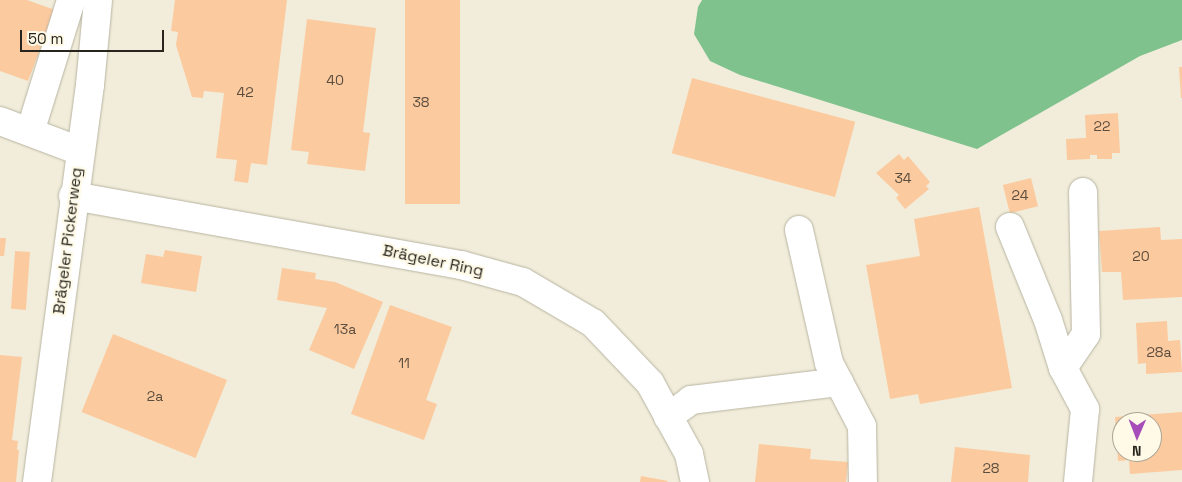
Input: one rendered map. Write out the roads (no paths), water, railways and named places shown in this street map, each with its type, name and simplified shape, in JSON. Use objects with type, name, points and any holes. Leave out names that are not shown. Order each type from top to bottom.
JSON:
[{"type":"street","points":[[30,132],[71,0]]},
{"type":"street","name":"Brägeler Pickerweg","points":[[37,482],[98,0]]},
{"type":"street","points":[[0,121],[80,151]]},
{"type":"street","points":[[1062,368],[1086,334],[1083,192]]},
{"type":"street","name":"Brägeler Ring","points":[[73,196],[461,265],[523,282],[593,323],[650,383],[689,454],[696,482]]},
{"type":"street","points":[[1010,227],[1048,320],[1062,368],[1084,409],[1078,482]]},
{"type":"street","points":[[799,230],[829,363],[862,426],[863,482]]},
{"type":"street","points":[[668,417],[690,400],[840,382]]}]
